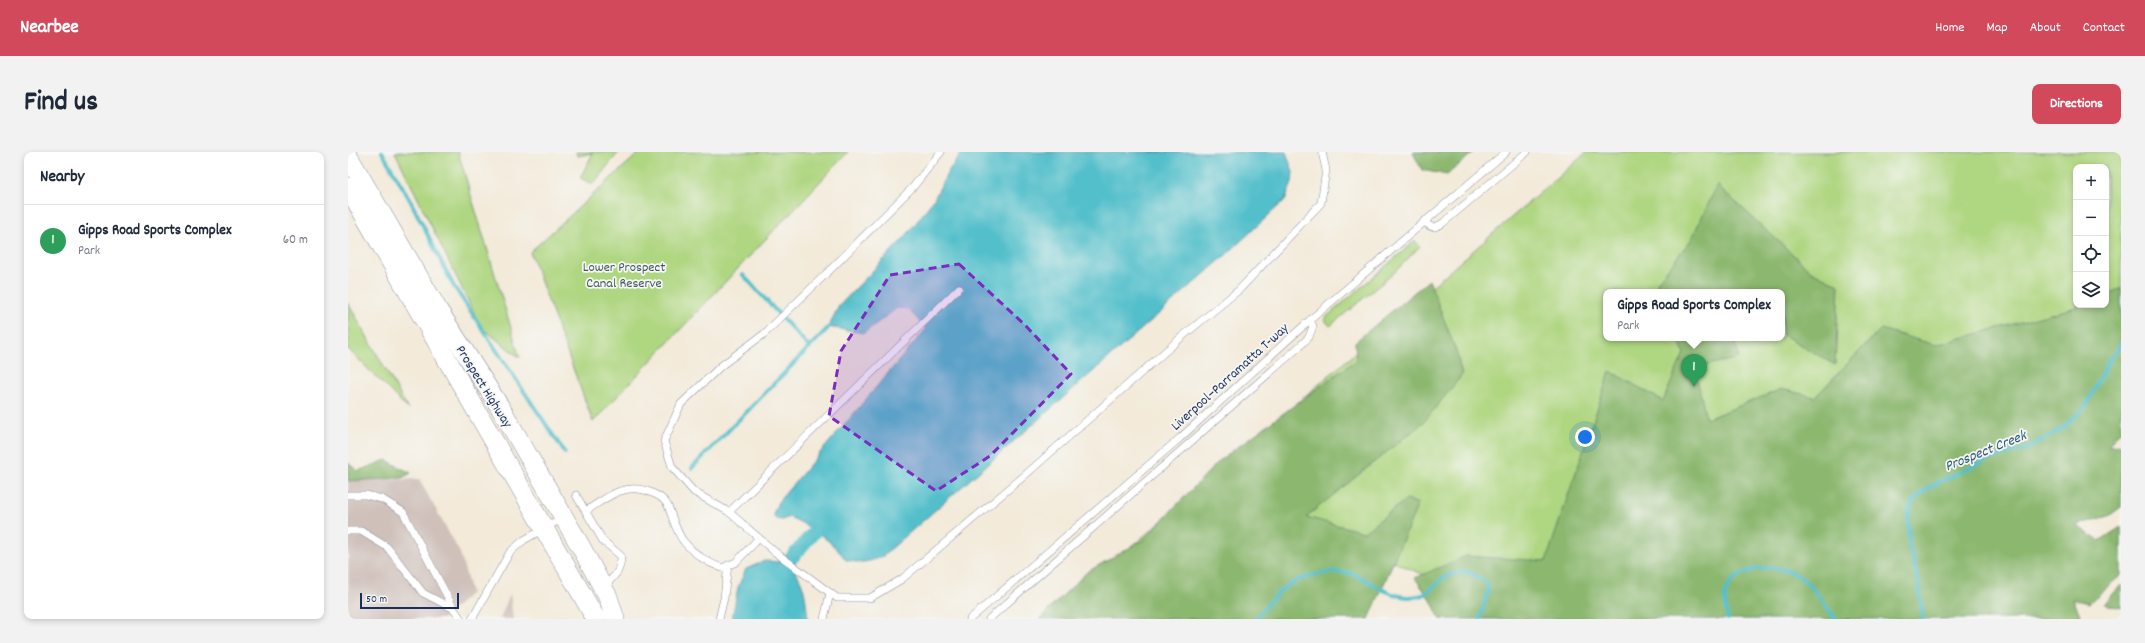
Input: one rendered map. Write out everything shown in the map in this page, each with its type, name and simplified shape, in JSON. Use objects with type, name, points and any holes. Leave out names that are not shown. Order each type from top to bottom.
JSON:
[{"type":"main road","name":"Prospect Highway","points":[[348,156],[438,310],[500,407],[603,587],[615,619]]},
{"type":"main road","name":"Prospect Highway","points":[[348,187],[596,619]]},
{"type":"lane","points":[[941,152],[914,187],[764,334],[722,365],[681,404],[664,442],[672,467],[694,492],[729,512],[775,552],[837,598],[870,598],[902,579],[1024,476],[1184,335],[1239,290],[1321,203],[1326,170],[1322,152]]},
{"type":"lane","name":"Liverpool–Parramatta T-way","points":[[970,619],[1180,438],[1310,320],[1506,152]]},
{"type":"lane","points":[[1424,221],[1433,228],[1443,223],[1527,152]]},
{"type":"lane","points":[[729,512],[959,288]]},
{"type":"lane","points":[[989,619],[1300,346],[1311,334],[1313,326],[1310,320]]},
{"type":"lane","points":[[586,511],[620,490],[626,488],[646,490],[658,495],[667,505],[676,528],[685,543],[708,563],[722,568],[736,562],[759,538]]},
{"type":"lane","points":[[348,495],[366,495],[382,499],[403,512],[454,609],[461,619]]},
{"type":"lane","points":[[576,495],[603,540],[621,556],[621,567],[612,579],[603,587]]},
{"type":"lane","points":[[472,619],[510,552],[524,540],[563,518]]},
{"type":"lane","points":[[348,531],[361,532],[387,547],[423,593],[454,609]]},
{"type":"lane","points":[[719,619],[724,598],[728,565]]},
{"type":"lane","points":[[824,619],[830,593]]},
{"type":"highlighted area","points":[[959,264],[1025,325],[1071,374],[990,456],[936,491],[829,416],[841,351],[890,275]]},
{"type":"shaded area","points":[[419,479],[460,553],[471,593],[443,619],[348,619],[348,481]]},
{"type":"shaded area","points":[[510,594],[513,619],[500,619]]},
{"type":"green space","points":[[395,152],[458,152],[520,358],[481,327]]},
{"type":"green space","points":[[576,152],[619,152],[593,184],[580,178],[593,153],[578,156]]},
{"type":"green space","name":"Lower Prospect Canal Reserve","points":[[640,152],[848,152],[593,422],[530,252]]},
{"type":"green space","points":[[1474,152],[1447,175],[1422,170],[1413,153]]},
{"type":"green space","points":[[1587,152],[2121,152],[2121,329],[1485,601],[1380,556],[1048,619]]},
{"type":"green space","points":[[1717,185],[1811,271],[1839,285],[1835,365],[1785,336],[1785,289],[1659,289],[1657,282],[1691,240]]},
{"type":"green space","points":[[1415,241],[1420,246],[1394,273],[1330,326],[1324,319]]},
{"type":"green space","points":[[1429,280],[1456,351],[1462,375],[1424,422],[1306,517],[1364,532],[1407,499],[1418,504],[1369,619],[1039,619],[1087,572],[1143,540],[1220,460],[1356,360],[1355,342]]},
{"type":"green space","points":[[2121,288],[2121,430],[2108,446],[2121,445],[2121,507],[2109,516],[2076,525],[2099,541],[2121,527],[2121,575],[2089,603],[2073,599],[2082,619],[1440,619],[1432,602],[1415,578],[1466,556],[1546,561],[1610,371],[1663,401],[1684,353],[1679,341],[1735,341],[1739,358],[1695,368],[1706,419],[1782,389],[1815,397],[1881,329],[1935,345],[2073,308],[2109,308],[2109,294]]},
{"type":"green space","points":[[348,303],[408,409],[348,349]]},
{"type":"green space","points":[[386,460],[411,473],[402,478],[348,481],[348,463],[358,471]]},
{"type":"green space","points":[[2121,585],[2121,608],[2104,604]]},
{"type":"water","points":[[963,152],[1286,152],[1293,172],[1292,183],[1285,200],[1227,254],[883,556],[865,562],[846,560],[828,540],[813,530],[789,517],[782,520],[776,519],[773,514],[778,502],[926,329],[908,309],[897,308],[864,333],[828,327],[839,306],[906,236],[934,199],[949,170]]},
{"type":"water","points":[[764,561],[788,562],[794,569],[803,588],[808,619],[732,619],[738,587],[746,569]]},
{"type":"waterway","points":[[382,152],[410,200],[453,285],[565,453]]},
{"type":"waterway","points":[[743,275],[809,347]]},
{"type":"waterway","points":[[692,468],[828,328]]},
{"type":"waterway","name":"Prospect Creek","points":[[1923,619],[1919,587],[1909,543],[1908,518],[1911,503],[1924,491],[1939,482],[1987,460],[2026,449],[2063,428],[2086,406],[2110,358],[2121,344]]},
{"type":"waterway","points":[[788,562],[814,532]]},
{"type":"waterway","name":"Prospect Creek","points":[[1728,619],[1725,594],[1732,582],[1748,571],[1768,568],[1788,571],[1803,579],[1818,595],[1836,619]]},
{"type":"waterway","name":"Prospect Creek","points":[[1255,619],[1272,599],[1284,588],[1302,579],[1323,573],[1333,572],[1353,574],[1389,593],[1407,597],[1415,597],[1425,594],[1445,577],[1466,571],[1485,582],[1489,587],[1480,619]]},
{"type":"place","name":"Gipps Road Sports Complex","points":[[1694,387]]}]
